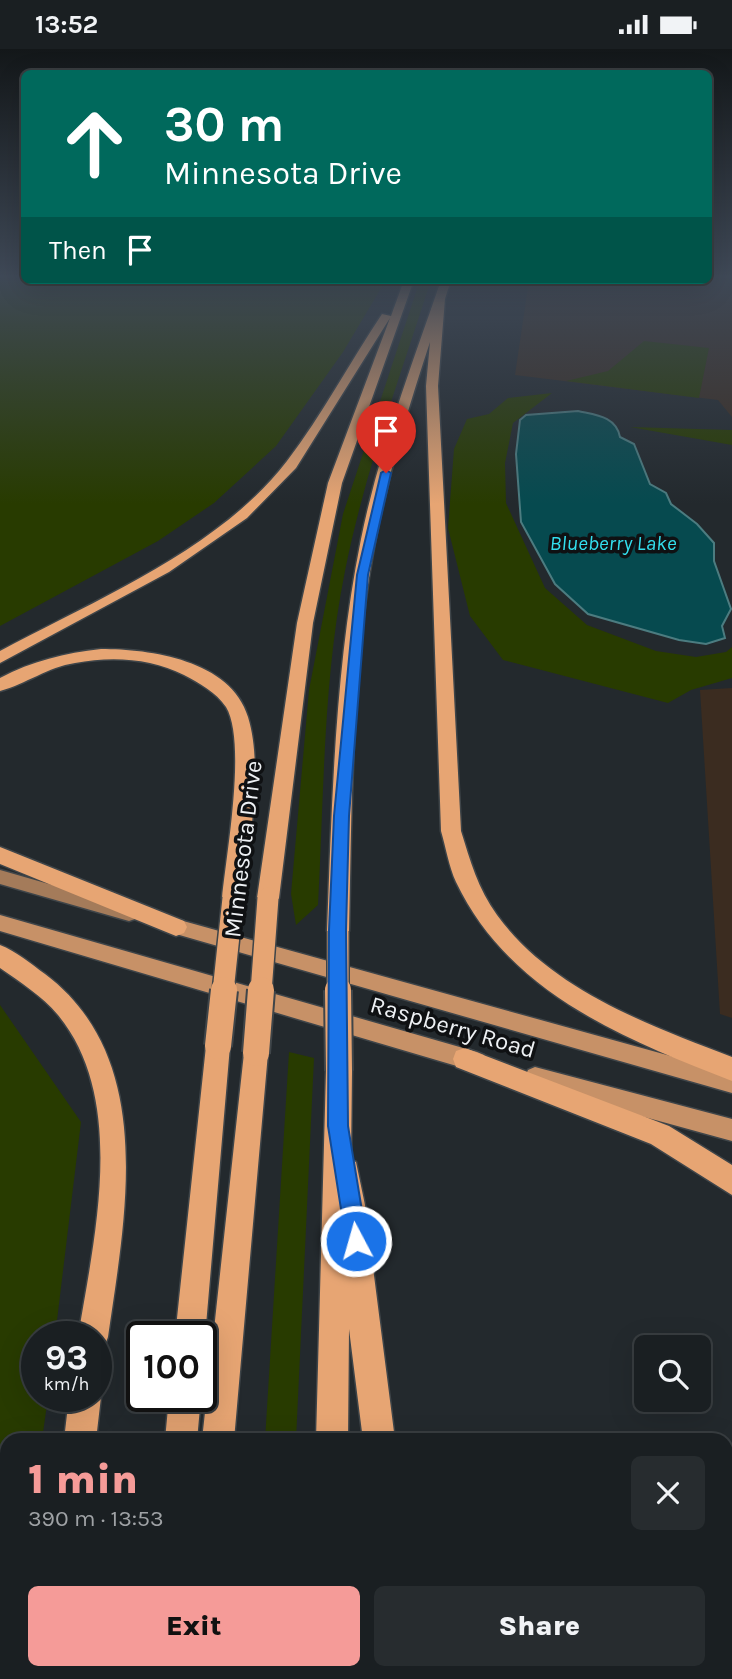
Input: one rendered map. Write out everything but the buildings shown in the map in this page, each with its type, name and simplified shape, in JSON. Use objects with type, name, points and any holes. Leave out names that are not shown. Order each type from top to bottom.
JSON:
[{"type":"highway","points":[[0,657],[164,569],[235,522],[291,465],[362,352]]},
{"type":"highway","name":"Minnesota Drive","points":[[219,1433],[256,1053],[268,898],[305,623],[335,484],[382,352]]},
{"type":"highway","points":[[331,1433],[339,1072],[338,930],[348,726],[362,575],[403,411],[422,352]]},
{"type":"highway","points":[[436,352],[432,386],[451,831],[456,860],[481,911],[502,940],[527,966],[626,1025],[732,1069]]},
{"type":"highway","points":[[0,685],[50,664],[119,654],[169,661],[214,684],[230,701],[239,717],[243,759],[233,898],[192,1321]]},
{"type":"highway","points":[[0,855],[176,927]]},
{"type":"highway","points":[[0,955],[44,987],[71,1014],[96,1053],[109,1104],[114,1159],[95,1321]]},
{"type":"highway","points":[[465,1059],[660,1135],[732,1181]]},
{"type":"highway","points":[[338,1126],[355,1216],[369,1392],[378,1433]]},
{"type":"highway","points":[[81,1433],[83,1412]]},
{"type":"highway","points":[[182,1433],[184,1412]]},
{"type":"main road","name":"Raspberry Road","points":[[0,877],[732,1083]]},
{"type":"main road","name":"Raspberry Road","points":[[0,923],[465,1059],[732,1130]]},
{"type":"shaded area","points":[[518,352],[732,352],[732,417],[718,400],[515,375]]},
{"type":"shaded area","points":[[732,688],[732,1018],[720,1014],[700,690]]},
{"type":"green space","points":[[0,352],[343,352],[276,446],[214,503],[158,541],[0,626]]},
{"type":"green space","points":[[396,352],[407,352],[373,461],[345,571],[328,696],[318,905],[296,925],[291,894],[309,690],[343,514]]},
{"type":"green space","points":[[631,352],[708,352],[699,398],[566,381],[608,371]]},
{"type":"green space","points":[[552,393],[513,423],[505,463],[506,503],[545,588],[587,625],[656,651],[696,657],[726,652],[732,647],[732,678],[691,690],[668,703],[503,660],[470,616],[448,528],[454,449],[467,419],[489,414],[508,398]]},
{"type":"green space","points":[[630,427],[732,430],[732,445]]},
{"type":"green space","points":[[0,1005],[81,1122],[57,1321],[21,1321],[21,1412],[46,1412],[43,1433],[0,1433]]},
{"type":"green space","points":[[289,1052],[314,1058],[296,1433],[265,1433]]},
{"type":"water","name":"Blueberry Lake","points":[[578,411],[604,418],[614,425],[620,437],[634,444],[650,484],[666,493],[671,504],[697,524],[714,543],[714,561],[731,609],[722,626],[725,638],[706,644],[679,640],[588,614],[555,584],[521,522],[516,454],[520,420],[526,415]]},
{"type":"route","points":[[356,1241],[355,1216],[338,1126],[338,930],[342,816],[362,575],[386,473]]}]
